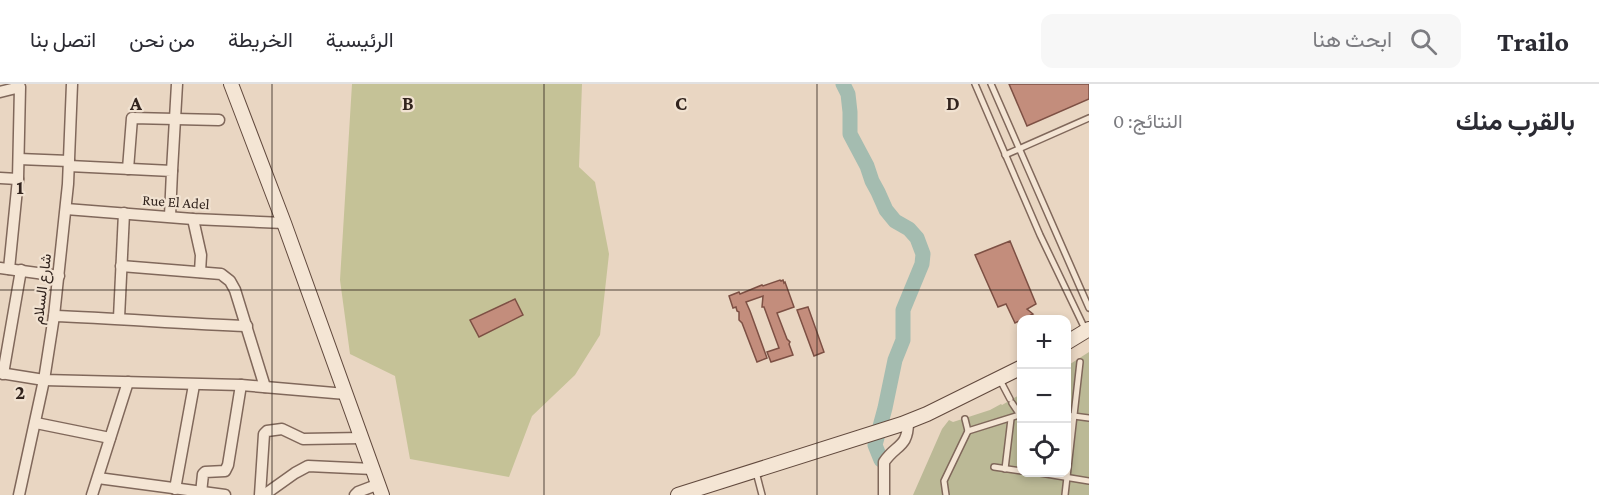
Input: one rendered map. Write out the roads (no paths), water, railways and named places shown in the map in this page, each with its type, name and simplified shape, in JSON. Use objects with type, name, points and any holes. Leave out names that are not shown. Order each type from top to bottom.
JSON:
[{"type":"main road","points":[[231,84],[284,222],[380,489]]},
{"type":"main road","points":[[1071,340],[1087,330]]},
{"type":"main road","points":[[678,495],[905,423],[1018,369]]},
{"type":"street","name":"شارع السلام","points":[[19,495],[36,423],[54,315],[66,209],[72,84]]},
{"type":"street","points":[[170,216],[177,84]]},
{"type":"street","points":[[0,92],[20,87],[18,179],[4,268],[59,276]]},
{"type":"street","points":[[128,169],[132,118],[219,120]]},
{"type":"street","points":[[19,159],[172,171]]},
{"type":"street","points":[[0,178],[18,179]]},
{"type":"street","name":"Rue El Adel","points":[[66,209],[193,219],[284,222]]},
{"type":"street","points":[[119,318],[124,213]]},
{"type":"street","points":[[193,219],[201,255],[200,272]]},
{"type":"street","points":[[121,266],[221,274],[230,281],[247,326],[265,387]]},
{"type":"street","points":[[21,270],[1,373],[44,380],[241,385],[346,394]]},
{"type":"street","points":[[54,315],[247,326]]},
{"type":"street","points":[[92,495],[128,382]]},
{"type":"street","points":[[176,489],[194,385]]},
{"type":"street","points":[[201,493],[203,474],[225,471],[228,465],[241,385]]},
{"type":"street","points":[[36,423],[110,438]]},
{"type":"street","points":[[884,495],[884,462],[906,438],[908,432],[905,423]]},
{"type":"street","points":[[262,495],[264,435],[267,431],[282,429],[303,439],[362,438]]},
{"type":"street","points":[[262,495],[308,466],[373,469]]},
{"type":"street","points":[[98,478],[158,491],[176,489],[225,495]]},
{"type":"street","points":[[355,495],[358,492],[380,489]]},
{"type":"lane","points":[[975,84],[1040,236],[1087,330]]},
{"type":"lane","points":[[991,84],[1089,308]]},
{"type":"lane","points":[[981,97],[994,91]]},
{"type":"lane","points":[[1005,155],[1089,118]]},
{"type":"lane","points":[[1040,236],[1054,230]]},
{"type":"lane","points":[[1071,436],[1080,362]]},
{"type":"lane","points":[[999,379],[1017,412]]},
{"type":"lane","points":[[1012,403],[1017,406]]},
{"type":"lane","points":[[1071,416],[1089,418]]},
{"type":"lane","points":[[968,431],[1017,418]]},
{"type":"lane","points":[[946,495],[944,481],[968,431],[965,419]]},
{"type":"lane","points":[[1005,469],[1011,419]]},
{"type":"lane","points":[[994,467],[1017,470]]},
{"type":"lane","points":[[756,471],[762,495]]},
{"type":"lane","points":[[1071,476],[1089,481]]},
{"type":"lane","points":[[1065,477],[1065,495]]},
{"type":"waterway","points":[[843,84],[848,94],[850,134],[867,166],[872,181],[886,210],[895,221],[909,229],[917,238],[923,254],[922,264],[903,310],[903,340],[895,360],[875,445],[881,460]]}]
